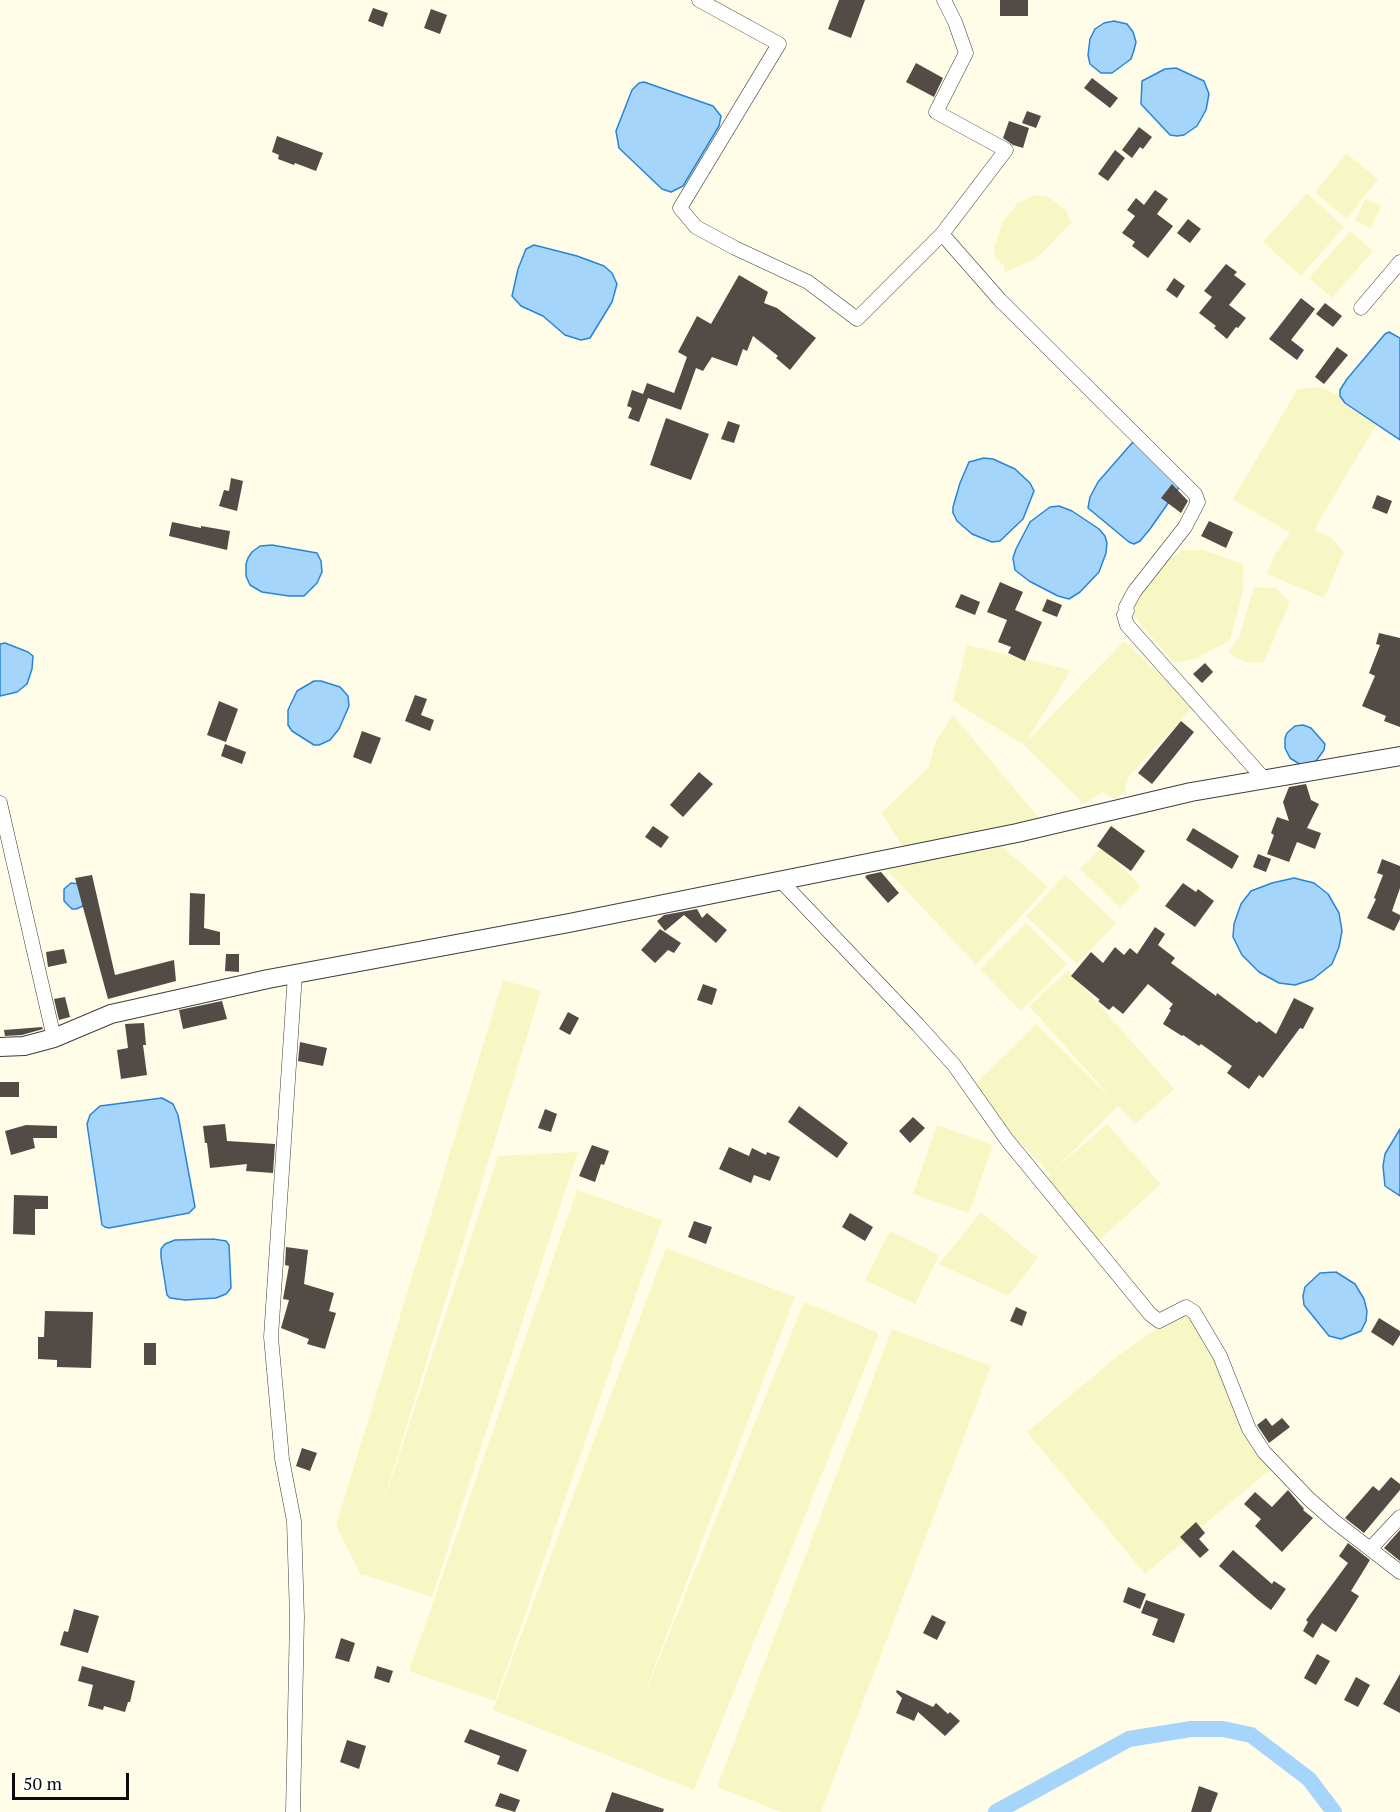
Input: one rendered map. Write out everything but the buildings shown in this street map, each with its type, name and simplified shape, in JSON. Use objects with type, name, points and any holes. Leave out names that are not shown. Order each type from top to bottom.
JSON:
[{"type":"street","points":[[699,0],[779,44],[680,208],[696,227],[808,282],[857,319],[942,234],[1006,150],[936,112],[966,53],[944,0]]},
{"type":"street","points":[[942,234],[1000,300],[1195,494],[1198,502],[1191,517],[1134,592],[1124,615],[1127,625],[1265,780]]},
{"type":"street","points":[[1361,308],[1400,262]]},
{"type":"street","points":[[0,1047],[24,1046],[54,1038],[111,1014],[295,974],[569,923],[1017,832],[1191,792],[1400,756]]},
{"type":"street","points":[[0,803],[54,1038]]},
{"type":"street","points":[[780,880],[954,1065],[1007,1140],[1150,1314],[1160,1321],[1186,1307],[1194,1312],[1220,1356],[1249,1429],[1264,1452],[1318,1506],[1400,1572]]},
{"type":"street","points":[[293,1812],[297,1617],[294,1521],[282,1459],[271,1337],[295,974]]},
{"type":"street","points":[[1370,1549],[1400,1517]]},
{"type":"green space","points":[[1346,153],[1378,179],[1347,219],[1315,193]]},
{"type":"green space","points":[[1307,193],[1344,227],[1301,276],[1263,242]]},
{"type":"green space","points":[[1033,195],[1048,197],[1066,210],[1072,222],[1036,259],[1005,272],[1003,265],[996,259],[994,249],[1002,223],[1017,204]]},
{"type":"green space","points":[[1365,199],[1381,206],[1371,228],[1355,221]]},
{"type":"green space","points":[[1350,231],[1373,251],[1332,298],[1309,278]]},
{"type":"green space","points":[[1320,387],[1379,420],[1314,530],[1331,537],[1344,552],[1324,598],[1267,574],[1275,554],[1290,533],[1233,499],[1297,390]]},
{"type":"green space","points":[[1183,550],[1203,550],[1243,564],[1243,591],[1230,640],[1198,658],[1174,663],[1134,616],[1127,611],[1165,562]]},
{"type":"green space","points":[[1254,587],[1276,588],[1290,602],[1264,662],[1249,663],[1228,652],[1240,635]]},
{"type":"green space","points":[[1124,641],[1194,706],[1128,777],[1125,792],[1114,799],[1103,792],[1084,804],[1024,745],[953,701],[967,645],[1071,670],[1026,742]]},
{"type":"green space","points":[[953,715],[1039,818],[905,850],[881,813],[929,767],[936,740]]},
{"type":"green space","points":[[999,844],[1048,887],[976,965],[886,869]]},
{"type":"green space","points":[[1102,847],[1141,886],[1120,908],[1080,869]]},
{"type":"green space","points":[[1065,875],[1116,923],[1077,964],[1026,916]]},
{"type":"green space","points":[[1026,923],[1067,964],[1021,1011],[980,969]]},
{"type":"green space","points":[[1068,970],[1174,1089],[1135,1124],[1118,1106],[1054,1170],[1107,1124],[1161,1184],[1097,1242],[1043,1182],[1051,1174],[968,1091],[1036,1024],[1115,1102],[1029,1006]]},
{"type":"green space","points":[[503,980],[541,991],[376,1525],[498,1156],[578,1152],[432,1597],[362,1574],[362,1578],[336,1525]]},
{"type":"green space","points":[[937,1125],[993,1145],[969,1213],[913,1194]]},
{"type":"green space","points":[[577,1190],[662,1220],[495,1701],[409,1671]]},
{"type":"green space","points":[[981,1212],[1038,1258],[1008,1296],[939,1264]]},
{"type":"green space","points":[[890,1231],[939,1255],[915,1304],[865,1280]]},
{"type":"green space","points":[[666,1248],[795,1297],[635,1718],[804,1302],[879,1333],[694,1790],[493,1710]]},
{"type":"green space","points":[[1187,1307],[1217,1351],[1232,1409],[1277,1464],[1145,1574],[1027,1432],[1115,1358]]},
{"type":"green space","points":[[892,1329],[991,1366],[821,1812],[781,1812],[717,1787]]},
{"type":"water","points":[[1114,21],[1127,24],[1136,42],[1131,59],[1112,73],[1101,73],[1090,64],[1088,55],[1090,39],[1095,29],[1104,23]]},
{"type":"water","points":[[1176,68],[1204,81],[1209,94],[1206,110],[1197,126],[1184,135],[1177,136],[1170,135],[1141,104],[1142,81],[1165,69]]},
{"type":"water","points":[[644,82],[713,106],[721,116],[719,126],[683,186],[671,192],[662,189],[619,148],[616,131],[632,90],[639,83]]},
{"type":"water","points":[[534,245],[577,256],[604,266],[612,273],[617,284],[612,302],[590,338],[581,340],[565,335],[543,316],[521,306],[512,296],[518,269],[526,249]]},
{"type":"water","points":[[1389,332],[1400,338],[1400,440],[1345,403],[1340,396],[1340,390],[1347,379]]},
{"type":"water","points":[[1132,443],[1135,443],[1178,483],[1178,489],[1150,529],[1140,541],[1134,544],[1088,508],[1090,497],[1098,482]]},
{"type":"water","points":[[984,458],[993,459],[1015,469],[1030,483],[1034,491],[1023,519],[1000,541],[992,542],[972,534],[957,521],[953,513],[960,483],[969,462]]},
{"type":"water","points":[[1059,506],[1072,511],[1099,529],[1107,543],[1099,572],[1080,592],[1069,599],[1029,581],[1015,570],[1013,558],[1030,522],[1050,507]]},
{"type":"water","points":[[272,545],[317,553],[321,561],[322,572],[317,583],[304,596],[262,592],[250,585],[246,576],[248,558],[260,546]]},
{"type":"water","points":[[5,643],[33,656],[32,669],[27,684],[17,692],[0,696],[0,644]]},
{"type":"water","points":[[314,681],[340,687],[348,696],[349,706],[339,729],[330,740],[319,745],[314,745],[292,731],[288,725],[288,710],[297,691]]},
{"type":"water","points":[[1303,725],[1311,728],[1325,744],[1324,750],[1316,761],[1301,765],[1290,758],[1285,748],[1285,738],[1295,726]]},
{"type":"water","points":[[1294,878],[1314,883],[1328,894],[1339,913],[1342,931],[1332,964],[1313,979],[1295,985],[1279,983],[1259,972],[1242,955],[1233,937],[1234,924],[1241,904],[1251,891]]},
{"type":"water","points":[[71,883],[80,884],[83,906],[76,909],[72,909],[64,901],[64,889]]},
{"type":"water","points":[[162,1098],[173,1104],[178,1115],[195,1207],[189,1213],[105,1227],[102,1225],[87,1124],[90,1115],[100,1106]]},
{"type":"water","points":[[1400,1129],[1400,1196],[1385,1186],[1383,1166],[1385,1154]]},
{"type":"water","points":[[175,1240],[226,1241],[229,1245],[231,1288],[226,1294],[216,1298],[185,1300],[170,1298],[167,1295],[161,1249],[165,1244]]},
{"type":"water","points":[[1336,1272],[1355,1284],[1364,1299],[1367,1311],[1366,1321],[1361,1331],[1341,1339],[1329,1336],[1304,1305],[1303,1296],[1305,1287],[1320,1273]]},
{"type":"waterway","points":[[996,1812],[1129,1739],[1191,1729],[1223,1729],[1251,1735],[1309,1779],[1334,1812]]}]
